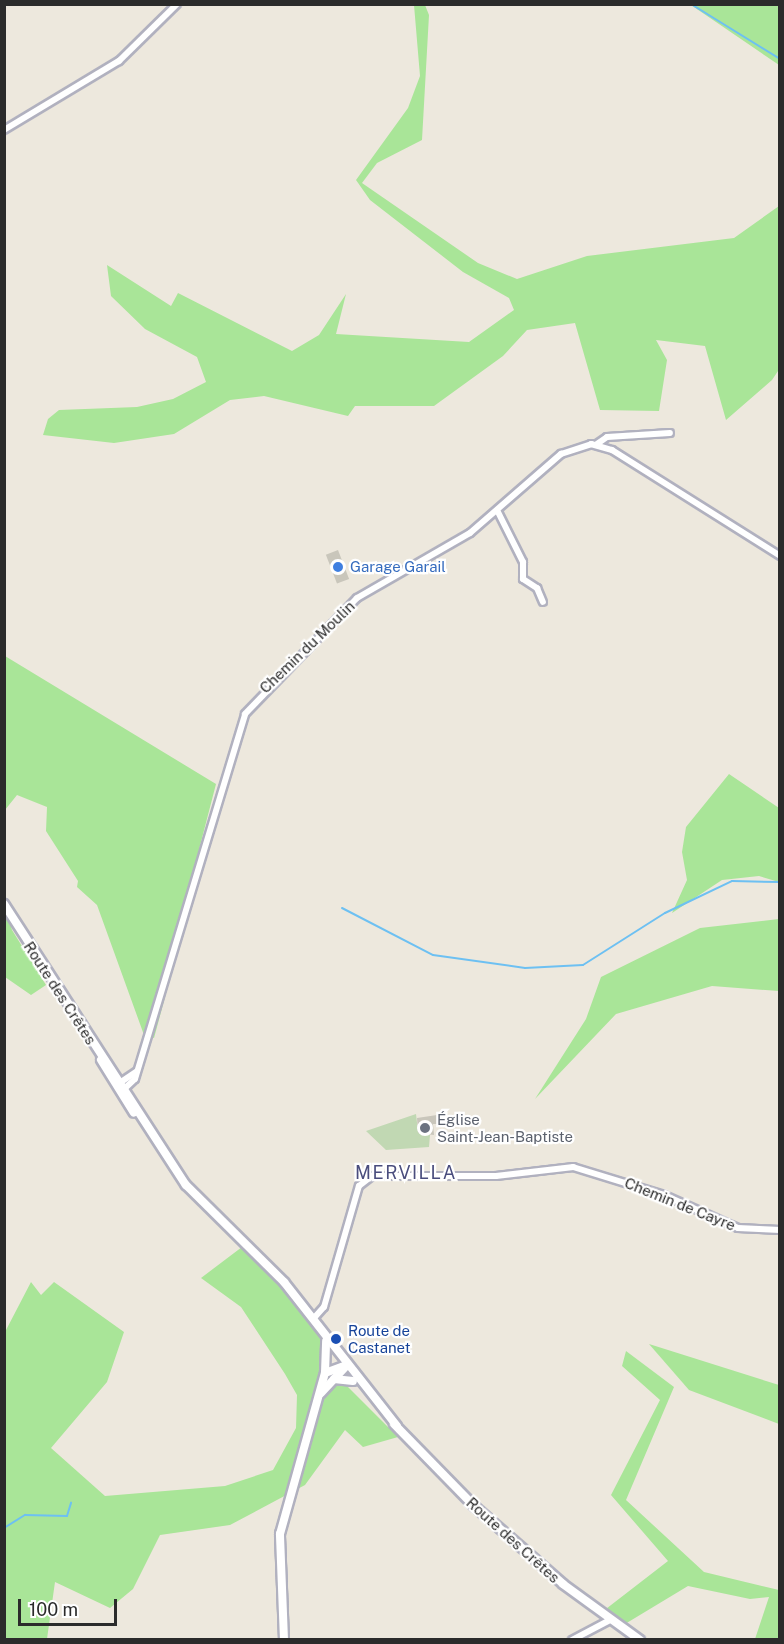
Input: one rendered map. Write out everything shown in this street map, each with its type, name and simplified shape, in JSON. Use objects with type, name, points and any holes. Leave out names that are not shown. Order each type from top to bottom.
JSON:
[{"type":"street","points":[[4,130],[119,61],[177,4]]},
{"type":"street","name":"Chemin du Moulin","points":[[120,1088],[136,1072],[252,702],[357,598],[498,512],[553,460],[597,444],[607,437],[670,433]]},
{"type":"street","points":[[597,444],[780,556]]},
{"type":"street","points":[[498,512],[523,562],[524,579],[537,588],[543,602]]},
{"type":"street","name":"Route des Crêtes","points":[[4,904],[120,1088],[204,1206],[284,1282],[314,1318],[353,1381],[474,1506],[608,1621],[640,1640]]},
{"type":"street","name":"Chemin de Cayre","points":[[314,1318],[324,1307],[350,1213],[368,1178],[412,1173],[496,1176],[573,1167],[664,1195],[738,1228],[780,1230]]},
{"type":"street","name":"Route des Crêtes","points":[[314,1318],[326,1341],[344,1366],[397,1426]]},
{"type":"street","points":[[284,1640],[280,1534],[325,1373],[326,1341]]},
{"type":"street","points":[[325,1373],[344,1366]]},
{"type":"street","points":[[318,1397],[344,1366]]},
{"type":"street","points":[[333,1380],[353,1381]]},
{"type":"street","points":[[572,1640],[608,1621]]},
{"type":"green space","points":[[414,5],[425,5],[429,15],[422,140],[377,163],[362,183],[478,263],[517,279],[587,256],[734,238],[779,206],[780,368],[772,380],[726,420],[705,346],[656,340],[667,360],[659,411],[600,410],[575,323],[527,330],[503,356],[434,406],[355,406],[348,416],[264,396],[230,400],[174,434],[114,443],[43,435],[48,419],[59,410],[137,407],[173,399],[206,382],[197,357],[145,329],[111,296],[107,265],[171,306],[178,293],[292,351],[319,335],[346,294],[336,334],[469,342],[514,310],[509,298],[463,272],[370,200],[356,180],[408,108],[420,76]]},
{"type":"green space","points":[[691,5],[779,5],[779,65]]},
{"type":"green space","points":[[5,656],[216,784],[194,869],[198,875],[154,1038],[144,1035],[97,905],[77,887],[78,881],[46,831],[47,807],[17,795],[5,810]]},
{"type":"green space","points":[[729,774],[779,808],[779,882],[759,876],[722,880],[672,913],[687,880],[682,852],[686,827]]},
{"type":"green space","points":[[4,903],[12,930],[46,985],[31,995],[5,977]]},
{"type":"green space","points":[[779,919],[779,991],[712,986],[616,1014],[535,1099],[586,1019],[601,977],[700,928]]},
{"type":"green space","points":[[416,1114],[418,1131],[430,1135],[429,1147],[386,1150],[366,1131]]},
{"type":"green space","points":[[242,1247],[290,1294],[323,1342],[318,1408],[333,1385],[343,1382],[398,1437],[363,1447],[345,1430],[305,1485],[230,1525],[160,1535],[133,1589],[110,1608],[55,1582],[47,1639],[5,1640],[5,1332],[31,1282],[41,1295],[54,1282],[124,1332],[107,1382],[51,1448],[105,1496],[225,1486],[273,1470],[296,1428],[297,1395],[285,1374],[241,1307],[201,1278]]},
{"type":"green space","points":[[649,1344],[779,1385],[779,1424],[689,1390]]},
{"type":"green space","points":[[626,1351],[674,1387],[626,1500],[704,1572],[779,1590],[779,1639],[755,1639],[769,1597],[750,1599],[688,1586],[625,1624],[602,1612],[668,1561],[611,1495],[660,1400],[622,1366]]},
{"type":"building","name":"Garage Garail","points":[[338,550],[349,579],[337,584],[326,555]]},
{"type":"building","points":[[443,1115],[443,1124],[433,1124],[434,1135],[418,1133],[417,1118]]},
{"type":"waterway","points":[[691,4],[780,59]]},
{"type":"waterway","points":[[342,908],[433,955],[525,968],[583,965],[665,913],[732,881],[780,882]]},
{"type":"waterway","points":[[4,1528],[25,1515],[67,1516],[71,1503]]},
{"type":"place","name":"Garage Garail","points":[[338,567]]},
{"type":"place","name":"Église Saint-Jean-Baptiste","points":[[425,1128]]},
{"type":"place","name":"Route de Castanet","points":[[336,1339]]},
{"type":"district","name":"MERVILLA","points":[[406,1173]]}]
